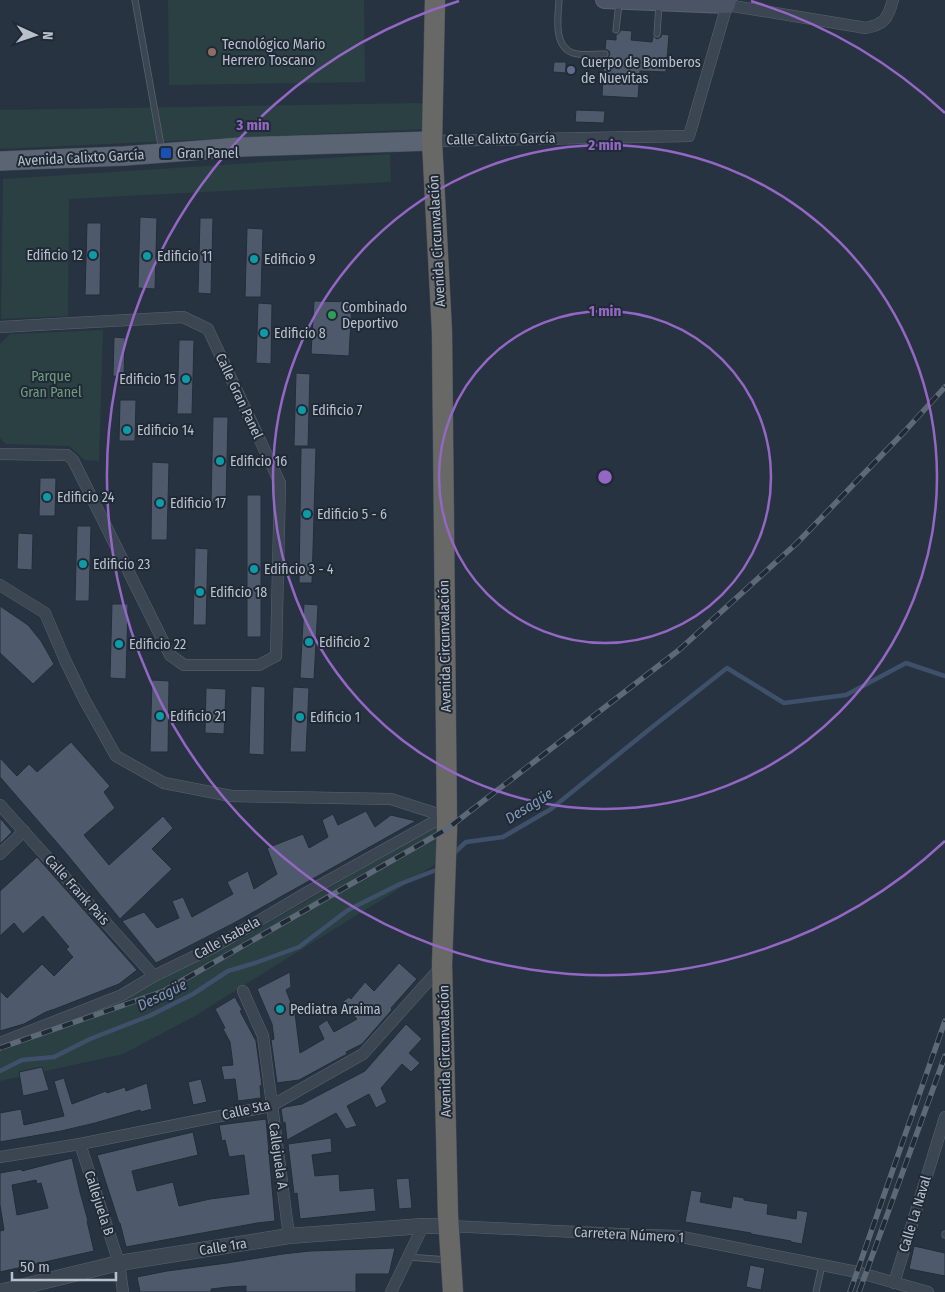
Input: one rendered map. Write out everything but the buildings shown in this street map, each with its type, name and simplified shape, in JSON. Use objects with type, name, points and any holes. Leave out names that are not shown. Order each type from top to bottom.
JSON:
[{"type":"highway","name":"Avenida Circunvalación","points":[[435,0],[432,140],[442,332],[446,862],[442,965],[448,1226],[453,1292]]},
{"type":"main road","points":[[604,0],[728,2]]},
{"type":"main road","name":"Avenida Calixto García","points":[[0,162],[241,147],[432,140]]},
{"type":"street","points":[[728,2],[866,28],[878,26],[884,20],[890,11],[893,0]]},
{"type":"street","name":"Calle Calixto García","points":[[432,140],[689,136],[728,2]]},
{"type":"street","name":"Calle Gran Panel","points":[[0,326],[183,318],[208,329],[280,483],[276,656],[260,665],[184,665],[170,655],[73,460],[67,455],[0,454]]},
{"type":"street","points":[[0,585],[45,613],[84,700],[116,756],[164,783],[231,796],[391,799],[445,815]]},
{"type":"street","name":"Calle Frank Pais","points":[[0,805],[154,976]]},
{"type":"street","name":"Calle Isabela","points":[[0,1043],[122,995],[154,976],[216,946],[445,815]]},
{"type":"street","points":[[0,854],[24,831]]},
{"type":"street","name":"Calle 5ta","points":[[0,1157],[80,1144],[271,1106],[364,1054],[442,965]]},
{"type":"street","name":"Callejuela A","points":[[243,990],[262,1036],[289,1236]]},
{"type":"street","name":"Calle La Naval","points":[[894,1282],[945,1117]]},
{"type":"street","name":"Callejuela B","points":[[80,1144],[119,1263],[123,1292]]},
{"type":"street","points":[[391,1292],[423,1226]]},
{"type":"street","name":"Calle 1ra","points":[[0,1292],[119,1263],[289,1236],[423,1226],[448,1226]]},
{"type":"street","name":"Carretera Número 1","points":[[448,1226],[677,1236],[857,1272],[928,1292]]},
{"type":"lane","points":[[134,0],[163,153]]},
{"type":"lane","points":[[559,0],[559,34],[567,50],[574,54],[605,54]]},
{"type":"lane","points":[[616,30],[619,1]]},
{"type":"lane","points":[[657,34],[659,2]]},
{"type":"lane","points":[[408,1257],[451,1260]]},
{"type":"lane","points":[[816,1292],[822,1265]]},
{"type":"green space","points":[[168,0],[364,0],[365,82],[169,85]]},
{"type":"green space","points":[[424,103],[425,129],[0,149],[0,110]]},
{"type":"green space","points":[[390,154],[391,182],[69,199],[68,316],[1,319],[3,179]]},
{"type":"green space","name":"Parque Gran Panel","points":[[103,330],[99,461],[85,460],[69,446],[6,444],[0,438],[0,344],[10,334]]},
{"type":"green space","points":[[440,824],[437,863],[394,892],[195,1016],[123,1054],[0,1081],[0,1046],[220,951]]},
{"type":"waterway","name":"Desagüe","points":[[452,855],[466,842],[503,837],[551,809],[727,668],[784,703],[846,695],[906,663],[945,676]]},
{"type":"waterway","name":"Desagüe","points":[[0,1071],[22,1060],[54,1057],[90,1039],[149,1016],[193,994],[228,971],[299,947],[348,910],[400,884],[439,868]]},
{"type":"railway","points":[[0,1048],[164,991],[447,829],[679,650],[797,543],[945,387]]},
{"type":"railway","points":[[850,1292],[945,1021]]},
{"type":"railway","points":[[859,1292],[945,1056]]},
{"type":"place","name":"Tecnológico Mario Herrero Toscano","points":[[212,52]]},
{"type":"place","name":"Cuerpo de Bomberos de Nuevitas","points":[[571,70]]},
{"type":"place","name":"Gran Panel","points":[[166,153]]},
{"type":"place","name":"Edificio 12","points":[[93,255]]},
{"type":"place","name":"Edificio 11","points":[[147,256]]},
{"type":"place","name":"Edificio 9","points":[[254,259]]},
{"type":"place","name":"Combinado Deportivo","points":[[332,315]]},
{"type":"place","name":"Edificio 8","points":[[264,333]]},
{"type":"place","name":"Edificio 15","points":[[186,379]]},
{"type":"place","name":"Edificio 7","points":[[302,410]]},
{"type":"place","name":"Edificio 14","points":[[127,430]]},
{"type":"place","name":"Edificio 16","points":[[220,461]]},
{"type":"place","name":"Edificio 24","points":[[47,497]]},
{"type":"place","name":"Edificio 17","points":[[160,503]]},
{"type":"place","name":"Edificio 5 - 6","points":[[307,514]]},
{"type":"place","name":"Edificio 23","points":[[83,564]]},
{"type":"place","name":"Edificio 3 - 4","points":[[254,569]]},
{"type":"place","name":"Edificio 18","points":[[200,592]]},
{"type":"place","name":"Edificio 2","points":[[309,642]]},
{"type":"place","name":"Edificio 22","points":[[119,644]]},
{"type":"place","name":"Edificio 21","points":[[160,716]]},
{"type":"place","name":"Edificio 1","points":[[300,717]]},
{"type":"place","name":"Pediatra Araima","points":[[280,1009]]}]
